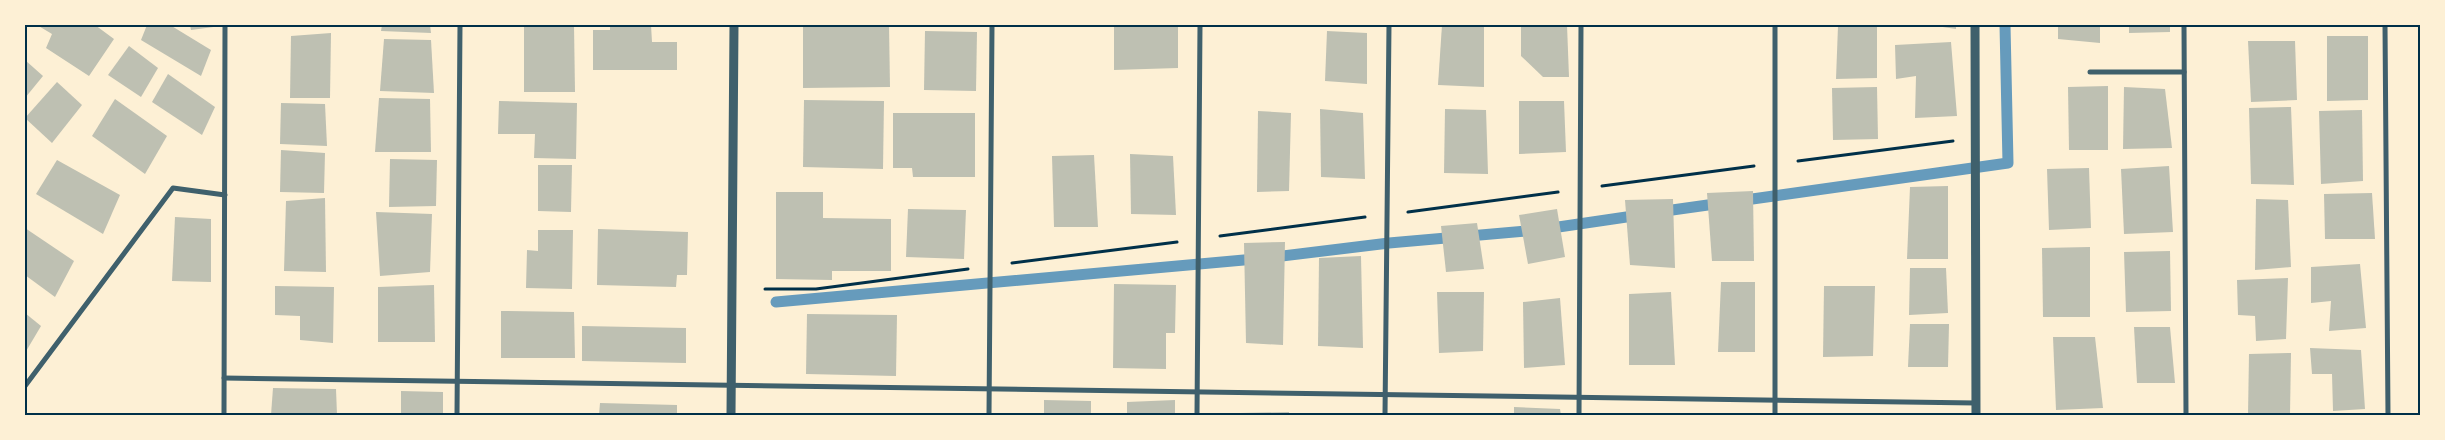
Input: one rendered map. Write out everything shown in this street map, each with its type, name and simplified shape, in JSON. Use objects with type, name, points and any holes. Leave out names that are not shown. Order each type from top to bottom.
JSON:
[{"type":"street","points":[[224,415],[225,25]]},
{"type":"street","points":[[457,415],[460,25]]},
{"type":"street","points":[[731,415],[734,25]]},
{"type":"street","points":[[989,415],[992,25]]},
{"type":"street","points":[[1197,415],[1200,25]]},
{"type":"street","points":[[1385,415],[1389,25]]},
{"type":"street","points":[[1579,415],[1581,25]]},
{"type":"street","points":[[1775,25],[1775,415]]},
{"type":"street","points":[[1975,25],[1976,415]]},
{"type":"street","points":[[2184,25],[2186,415]]},
{"type":"street","points":[[2386,25],[2388,415]]},
{"type":"street","points":[[2090,72],[2184,72]]},
{"type":"street","points":[[25,386],[173,188],[225,196]]},
{"type":"street","points":[[224,378],[731,387],[1976,403]]},
{"type":"building","points":[[37,25],[95,25],[114,39],[89,76],[46,48],[52,34]]},
{"type":"building","points":[[147,25],[170,25],[211,50],[201,76],[141,40]]},
{"type":"building","points":[[190,25],[221,25],[221,26],[191,30]]},
{"type":"building","points":[[382,25],[430,25],[431,33],[381,31]]},
{"type":"building","points":[[524,25],[574,25],[575,92],[524,92]]},
{"type":"building","points":[[610,25],[651,25],[652,42],[677,42],[677,70],[593,70],[593,30],[610,30]]},
{"type":"building","points":[[803,25],[889,25],[890,87],[803,88]]},
{"type":"building","points":[[1114,25],[1178,25],[1178,68],[1114,70]]},
{"type":"building","points":[[1442,25],[1484,25],[1484,87],[1438,85]]},
{"type":"building","points":[[1521,25],[1567,25],[1569,77],[1543,77],[1521,56]]},
{"type":"building","points":[[1956,25],[1956,29],[1936,26]]},
{"type":"building","points":[[2058,25],[2100,25],[2100,43],[2058,39]]},
{"type":"building","points":[[2129,25],[2170,25],[2170,32],[2129,33]]},
{"type":"building","points":[[1838,26],[1877,27],[1877,78],[1836,79]]},
{"type":"building","points":[[925,31],[977,32],[976,91],[924,90]]},
{"type":"building","points":[[1327,31],[1367,33],[1367,84],[1325,81]]},
{"type":"building","points":[[331,33],[330,98],[290,98],[291,36]]},
{"type":"building","points":[[2327,36],[2368,36],[2368,100],[2327,101]]},
{"type":"building","points":[[384,39],[431,40],[434,93],[380,91]]},
{"type":"building","points":[[2248,41],[2295,41],[2297,100],[2251,102]]},
{"type":"building","points":[[1951,42],[1957,116],[1915,118],[1916,76],[1896,79],[1895,45]]},
{"type":"building","points":[[129,46],[158,68],[141,97],[108,75]]},
{"type":"building","points":[[25,60],[43,76],[25,98]]},
{"type":"building","points":[[168,74],[215,107],[202,135],[152,102]]},
{"type":"building","points":[[57,82],[82,105],[52,143],[25,118]]},
{"type":"building","points":[[2108,86],[2108,150],[2069,150],[2068,87]]},
{"type":"building","points":[[1877,87],[1878,139],[1833,140],[1832,88]]},
{"type":"building","points":[[2124,87],[2165,89],[2172,148],[2123,149]]},
{"type":"building","points":[[379,98],[430,99],[431,152],[375,152]]},
{"type":"building","points":[[115,99],[167,136],[145,174],[92,136]]},
{"type":"building","points":[[804,100],[884,101],[883,169],[803,167]]},
{"type":"building","points":[[499,101],[577,103],[576,159],[534,158],[535,134],[498,134]]},
{"type":"building","points":[[1519,101],[1564,101],[1566,152],[1519,154]]},
{"type":"building","points":[[281,103],[325,104],[327,146],[280,144]]},
{"type":"building","points":[[2291,107],[2294,185],[2251,184],[2249,108]]},
{"type":"building","points":[[1320,109],[1363,113],[1365,179],[1321,177]]},
{"type":"building","points":[[1445,109],[1486,110],[1488,174],[1444,173]]},
{"type":"building","points":[[2362,110],[2363,181],[2321,184],[2319,111]]},
{"type":"building","points":[[1258,111],[1291,113],[1289,191],[1257,192]]},
{"type":"building","points":[[893,113],[975,113],[975,177],[913,177],[912,168],[893,168]]},
{"type":"building","points":[[281,150],[325,153],[324,193],[280,192]]},
{"type":"building","points":[[1130,154],[1173,156],[1176,215],[1131,214]]},
{"type":"building","points":[[1094,155],[1098,227],[1054,227],[1052,156]]},
{"type":"building","points":[[390,159],[437,160],[436,206],[389,207]]},
{"type":"building","points":[[57,160],[120,195],[103,234],[36,194]]},
{"type":"building","points":[[538,165],[572,165],[571,212],[538,211]]},
{"type":"building","points":[[2169,166],[2173,232],[2124,234],[2121,169]]},
{"type":"building","points":[[2089,168],[2091,228],[2049,230],[2047,169]]},
{"type":"building","points":[[1948,186],[1948,259],[1907,259],[1910,187]]},
{"type":"building","points":[[1753,191],[1754,261],[1712,261],[1707,193]]},
{"type":"building","points":[[776,192],[823,192],[823,218],[891,219],[891,271],[832,271],[832,280],[776,279]]},
{"type":"building","points":[[2372,193],[2375,239],[2325,239],[2324,194]]},
{"type":"building","points":[[325,198],[326,272],[284,271],[286,201]]},
{"type":"building","points":[[1673,199],[1675,268],[1630,265],[1625,200]]},
{"type":"building","points":[[2256,199],[2288,200],[2291,267],[2255,270]]},
{"type":"building","points":[[908,209],[966,210],[964,259],[906,257]]},
{"type":"building","points":[[1557,209],[1565,257],[1528,264],[1519,215]]},
{"type":"building","points":[[376,212],[432,214],[430,272],[380,276]]},
{"type":"building","points":[[175,217],[211,219],[211,282],[172,281]]},
{"type":"building","points":[[1477,223],[1484,269],[1446,272],[1441,226]]},
{"type":"building","points":[[25,228],[74,261],[55,297],[25,275]]},
{"type":"building","points":[[598,229],[688,232],[687,275],[677,275],[676,287],[597,285]]},
{"type":"building","points":[[538,230],[573,230],[572,289],[526,288],[527,250],[538,251]]},
{"type":"building","points":[[1285,242],[1283,345],[1246,343],[1244,243]]},
{"type":"building","points":[[2090,247],[2090,317],[2043,317],[2042,248]]},
{"type":"building","points":[[2170,251],[2171,311],[2126,312],[2124,252]]},
{"type":"building","points":[[1361,256],[1363,348],[1318,346],[1319,258]]},
{"type":"building","points":[[2360,264],[2366,328],[2329,331],[2331,301],[2311,303],[2311,267]]},
{"type":"building","points":[[1910,268],[1946,268],[1948,313],[1909,315]]},
{"type":"building","points":[[2288,278],[2286,339],[2256,341],[2255,316],[2238,315],[2237,280]]},
{"type":"building","points":[[1721,282],[1755,282],[1755,352],[1718,352]]},
{"type":"building","points":[[1114,284],[1176,285],[1175,333],[1166,333],[1166,369],[1113,368]]},
{"type":"building","points":[[434,285],[435,342],[378,342],[378,287]]},
{"type":"building","points":[[275,286],[334,287],[333,343],[300,340],[300,316],[275,315]]},
{"type":"building","points":[[1824,286],[1875,286],[1873,356],[1823,357]]},
{"type":"building","points":[[1437,292],[1484,292],[1483,351],[1439,353]]},
{"type":"building","points":[[1671,292],[1675,365],[1629,365],[1629,294]]},
{"type":"building","points":[[1560,298],[1565,365],[1524,368],[1523,302]]},
{"type":"building","points":[[501,311],[574,312],[575,358],[501,358]]},
{"type":"building","points":[[25,313],[41,326],[25,353]]},
{"type":"building","points":[[807,314],[897,315],[896,376],[806,374]]},
{"type":"building","points":[[1910,324],[1949,324],[1948,367],[1908,367]]},
{"type":"building","points":[[582,326],[686,328],[686,363],[582,361]]},
{"type":"building","points":[[2134,327],[2170,327],[2175,383],[2137,383]]},
{"type":"building","points":[[2053,337],[2095,337],[2103,408],[2056,410]]},
{"type":"building","points":[[2310,348],[2361,350],[2365,409],[2333,411],[2332,374],[2312,374]]},
{"type":"building","points":[[2291,353],[2290,414],[2248,415],[2249,354]]},
{"type":"building","points":[[273,388],[336,389],[337,415],[271,415]]},
{"type":"building","points":[[401,391],[443,392],[443,415],[401,415]]},
{"type":"building","points":[[1044,400],[1091,401],[1091,415],[1044,415]]},
{"type":"building","points":[[1175,400],[1175,415],[1127,415],[1127,402]]},
{"type":"building","points":[[600,403],[677,405],[677,415],[599,415]]},
{"type":"building","points":[[1514,407],[1560,409],[1561,415],[1514,415]]},
{"type":"building","points":[[1289,412],[1289,415],[1240,415],[1240,413]]},
{"type":"waterway","points":[[1738,201],[2008,163],[2005,25]]},
{"type":"waterway","points":[[1658,212],[1722,203]]},
{"type":"waterway","points":[[776,302],[1266,258],[1389,243],[1538,230],[1640,215]]}]
